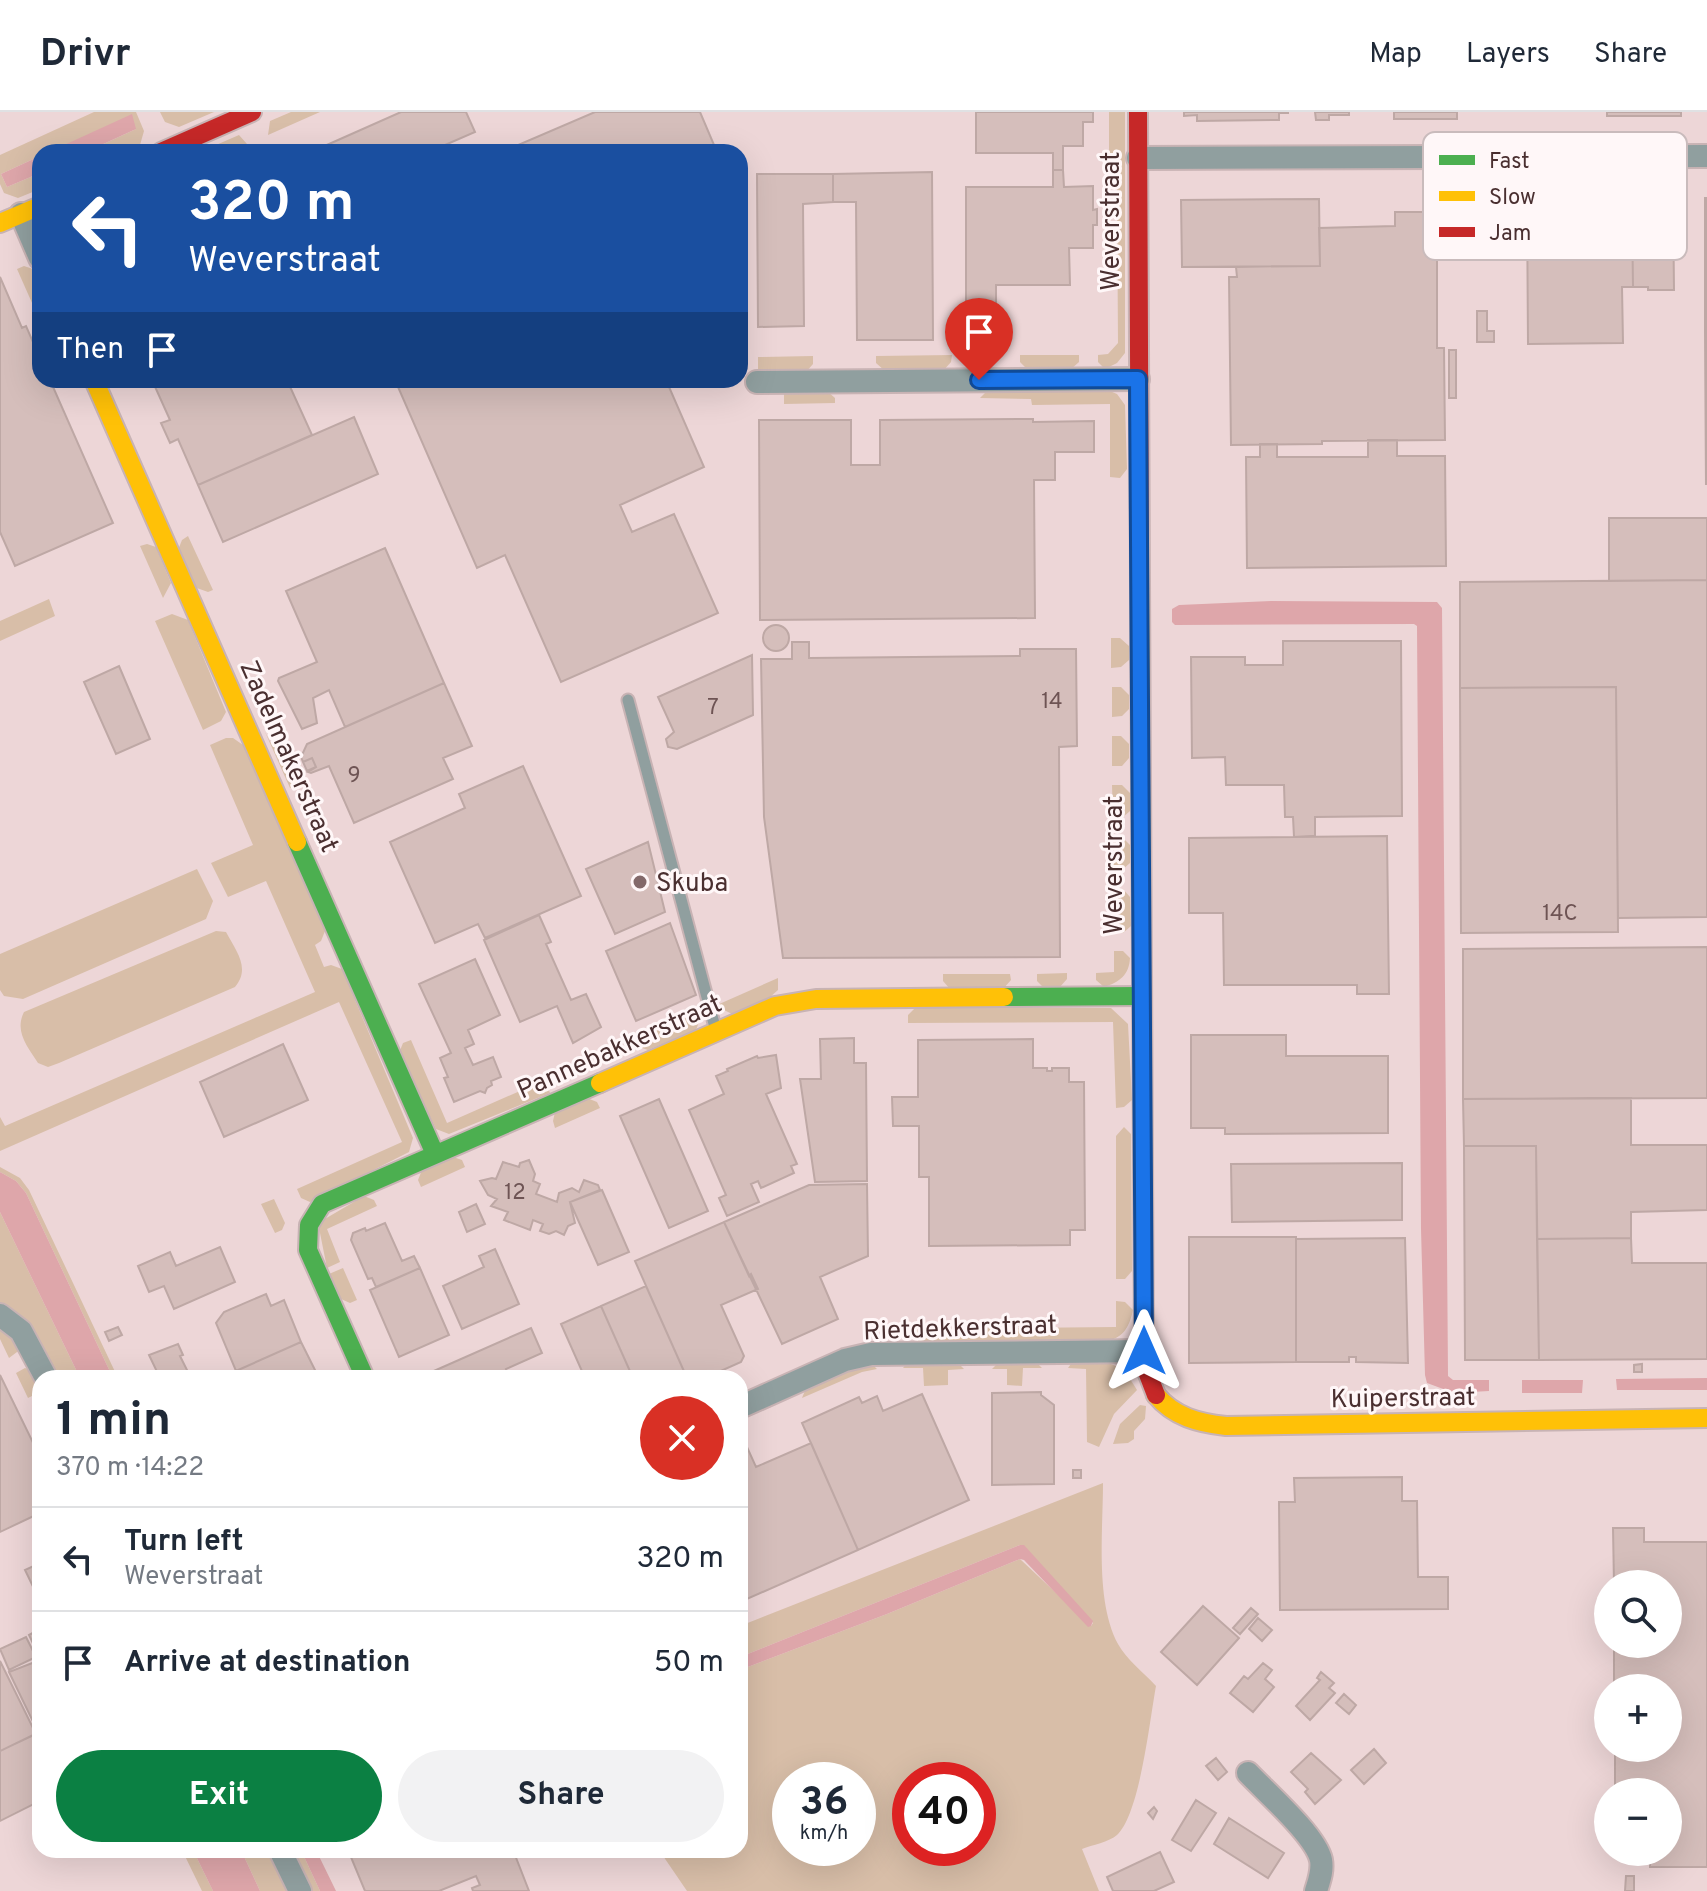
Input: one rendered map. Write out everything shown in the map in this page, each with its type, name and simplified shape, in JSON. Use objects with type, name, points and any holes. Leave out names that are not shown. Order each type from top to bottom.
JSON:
[{"type":"street","points":[[179,144],[252,112]]},
{"type":"street","name":"Weverstraat","points":[[1138,112],[1144,1351]]},
{"type":"street","points":[[1687,156],[1707,156]]},
{"type":"street","points":[[1138,158],[1423,157]]},
{"type":"street","points":[[13,215],[32,245]]},
{"type":"street","points":[[757,382],[1138,379]]},
{"type":"street","name":"Zadelmakerstraat","points":[[98,388],[435,1154]]},
{"type":"street","name":"Pannebakkerstraat","points":[[361,1370],[308,1250],[310,1217],[322,1204],[775,1006],[816,999],[1141,996]]},
{"type":"street","points":[[0,1315],[21,1331],[42,1370]]},
{"type":"street","name":"Rietdekkerstraat","points":[[748,1403],[845,1360],[871,1354],[1144,1351]]},
{"type":"street","name":"Kuiperstraat","points":[[1144,1351],[1144,1367],[1151,1388],[1163,1405],[1201,1424],[1707,1418]]},
{"type":"street","points":[[1248,1773],[1313,1842],[1321,1857],[1322,1869],[1316,1891]]},
{"type":"street","points":[[284,1858],[300,1891]]},
{"type":"lane","points":[[628,700],[716,1031]]},
{"type":"shaded area","points":[[94,112],[136,112],[144,131],[140,144],[103,144],[136,129],[79,144],[32,144],[32,160],[1,174],[7,187],[32,176],[32,192],[18,198],[4,193],[0,184],[0,155]]},
{"type":"shaded area","points":[[160,112],[214,112],[179,127],[165,122]]},
{"type":"shaded area","points":[[291,112],[320,112],[268,135],[270,121]]},
{"type":"shaded area","points":[[1109,112],[1125,112],[1125,353],[1117,363],[1105,369],[1098,362],[1098,355],[1108,354],[1118,343],[1117,188],[1109,187]]},
{"type":"shaded area","points":[[132,114],[136,129],[103,144],[66,144]]},
{"type":"shaded area","points":[[239,135],[247,144],[218,144]]},
{"type":"shaded area","points":[[32,160],[32,176],[7,187],[1,174]]},
{"type":"shaded area","points":[[24,266],[32,269],[32,303],[17,269]]},
{"type":"shaded area","points":[[952,355],[951,362],[943,371],[885,371],[876,363],[876,356]]},
{"type":"shaded area","points":[[1020,355],[1079,355],[1079,362],[1070,370],[1029,371],[1020,362]]},
{"type":"shaded area","points":[[813,356],[813,364],[806,372],[758,373],[758,357]]},
{"type":"shaded area","points":[[1105,389],[1117,394],[1125,405],[1127,469],[1120,478],[1110,477],[1110,404],[1032,405],[1031,399],[980,398],[988,390]]},
{"type":"shaded area","points":[[827,391],[835,398],[835,403],[784,404],[784,392]]},
{"type":"shaded area","points":[[188,536],[213,590],[208,592],[194,587],[178,550],[182,540]]},
{"type":"shaded area","points":[[147,544],[156,547],[171,583],[163,598],[140,546]]},
{"type":"shaded area","points":[[49,599],[55,616],[0,641],[0,621]]},
{"type":"shaded area","points":[[1271,601],[1437,602],[1442,608],[1448,1376],[1453,1380],[1489,1380],[1489,1391],[1454,1393],[1427,1383],[1425,1375],[1421,1229],[1417,626],[1175,625],[1172,622],[1172,609],[1179,605]]},
{"type":"shaded area","points":[[172,614],[188,620],[226,712],[221,721],[203,730],[155,621]]},
{"type":"shaded area","points":[[1111,638],[1120,638],[1129,646],[1129,660],[1121,667],[1111,668]]},
{"type":"shaded area","points":[[1112,687],[1121,687],[1129,695],[1129,709],[1122,716],[1112,717]]},
{"type":"shaded area","points":[[265,732],[272,745],[279,742],[298,785],[290,788]]},
{"type":"shaded area","points":[[1112,736],[1121,736],[1129,744],[1129,758],[1122,766],[1112,766]]},
{"type":"shaded area","points":[[233,738],[243,745],[325,931],[321,941],[315,945],[324,967],[331,965],[342,969],[413,1138],[409,1152],[310,1202],[301,1198],[297,1189],[402,1142],[339,1002],[0,1151],[0,1117],[5,1126],[315,992],[266,881],[228,897],[211,863],[253,845],[210,745]]},
{"type":"shaded area","points":[[1112,785],[1122,785],[1130,793],[1130,811],[1122,818],[1113,819]]},
{"type":"shaded area","points":[[1122,837],[1130,845],[1130,863],[1122,870],[1113,870],[1113,838]]},
{"type":"shaded area","points":[[197,869],[213,901],[206,919],[23,999],[4,996],[0,990],[0,954]]},
{"type":"shaded area","points":[[1123,889],[1130,897],[1131,926],[1123,933],[1114,933],[1114,890]]},
{"type":"shaded area","points":[[216,931],[226,932],[240,960],[242,973],[235,987],[59,1063],[48,1067],[38,1063],[21,1033],[24,1012]]},
{"type":"shaded area","points":[[1114,951],[1123,951],[1130,958],[1128,969],[1115,983],[1104,987],[1096,980],[1096,973],[1114,972]]},
{"type":"shaded area","points":[[1067,973],[1067,979],[1059,988],[1044,988],[1037,981],[1037,974]]},
{"type":"shaded area","points":[[943,974],[1010,974],[1011,980],[1003,989],[950,989],[943,981]]},
{"type":"shaded area","points":[[778,978],[778,990],[769,998],[732,1014],[717,1005]]},
{"type":"shaded area","points":[[915,1008],[1111,1008],[1128,1024],[1132,1100],[1124,1107],[1116,1108],[1113,1022],[908,1023],[908,1015]]},
{"type":"shaded area","points":[[703,1011],[696,1030],[648,1050],[639,1047],[652,1040],[649,1034]]},
{"type":"shaded area","points":[[411,1040],[447,1123],[545,1080],[550,1093],[449,1134],[436,1129],[399,1053],[403,1043]]},
{"type":"shaded area","points":[[587,1098],[597,1102],[600,1108],[555,1128],[555,1112]]},
{"type":"shaded area","points":[[1124,1127],[1131,1134],[1132,1271],[1125,1279],[1116,1279],[1116,1136]]},
{"type":"shaded area","points":[[453,1157],[462,1160],[465,1167],[421,1187],[418,1180],[422,1170]]},
{"type":"shaded area","points":[[0,1167],[20,1178],[29,1190],[114,1370],[109,1370],[26,1193],[16,1181],[0,1172]]},
{"type":"shaded area","points":[[0,1172],[16,1181],[26,1193],[109,1370],[76,1370],[0,1212]]},
{"type":"shaded area","points":[[364,1196],[374,1200],[377,1206],[327,1229],[340,1262],[327,1268],[318,1223]]},
{"type":"shaded area","points":[[274,1199],[285,1223],[282,1230],[275,1233],[261,1204]]},
{"type":"shaded area","points":[[0,1212],[76,1370],[51,1370],[23,1320],[0,1303]]},
{"type":"shaded area","points":[[343,1268],[357,1300],[350,1303],[341,1299],[329,1274]]},
{"type":"shaded area","points":[[1116,1301],[1125,1302],[1133,1310],[1127,1327],[1110,1341],[918,1342],[909,1333],[909,1329],[1116,1327]]},
{"type":"shaded area","points":[[0,1327],[21,1349],[9,1358],[0,1339]]},
{"type":"shaded area","points":[[909,1361],[956,1361],[964,1369],[948,1370],[948,1385],[924,1386],[923,1368],[903,1368]]},
{"type":"shaded area","points":[[1000,1361],[1035,1361],[1042,1368],[1023,1368],[1022,1386],[1007,1385],[1007,1369],[992,1369]]},
{"type":"shaded area","points":[[1073,1361],[1094,1361],[1118,1367],[1137,1390],[1114,1414],[1099,1447],[1087,1442],[1086,1369],[1068,1368]]},
{"type":"shaded area","points":[[871,1363],[877,1369],[862,1372],[802,1398],[806,1388]]},
{"type":"shaded area","points":[[25,1368],[32,1371],[32,1396],[28,1398],[16,1373]]},
{"type":"shaded area","points":[[1707,1378],[1707,1390],[1617,1390],[1616,1379]]},
{"type":"shaded area","points":[[1522,1380],[1583,1380],[1582,1393],[1522,1393]]},
{"type":"shaded area","points":[[1140,1405],[1146,1406],[1145,1419],[1134,1431],[1134,1439],[1128,1443],[1113,1444],[1120,1424]]},
{"type":"shaded area","points":[[1103,1483],[1102,1566],[1106,1608],[1118,1644],[1156,1686],[1138,1787],[1125,1824],[1114,1837],[1082,1849],[1099,1891],[687,1891],[664,1858],[748,1858],[748,1667],[1020,1559],[1091,1626],[1093,1623],[1024,1546],[748,1654],[748,1623]]},
{"type":"shaded area","points":[[1020,1545],[1024,1545],[1093,1621],[1088,1627],[1020,1559],[748,1667],[748,1654]]},
{"type":"shaded area","points":[[186,1858],[197,1858],[213,1891],[202,1891]]},
{"type":"shaded area","points":[[197,1858],[245,1858],[260,1891],[213,1891]]},
{"type":"shaded area","points":[[245,1858],[277,1858],[293,1891],[260,1891]]},
{"type":"shaded area","points":[[291,1858],[305,1858],[320,1891],[307,1891]]},
{"type":"shaded area","points":[[305,1858],[320,1858],[336,1891],[320,1891]]},
{"type":"building","points":[[401,112],[466,112],[475,132],[447,144],[329,144]]},
{"type":"building","points":[[595,112],[700,112],[714,144],[521,144]]},
{"type":"building","points":[[976,112],[1093,112],[1093,122],[1083,122],[1083,146],[1063,146],[1063,170],[1053,170],[1053,153],[976,153]]},
{"type":"building","points":[[1184,112],[1288,113],[1279,113],[1279,120],[1197,121],[1197,115],[1184,116]]},
{"type":"building","points":[[1315,112],[1349,112],[1349,115],[1329,115],[1329,120],[1316,120]]},
{"type":"building","points":[[1394,112],[1457,112],[1457,119],[1394,119]]},
{"type":"building","points":[[1607,112],[1681,112],[1681,116],[1607,116]]},
{"type":"building","points":[[1053,170],[1063,170],[1064,187],[1093,186],[1093,210],[1097,209],[1093,248],[1069,248],[1070,285],[996,285],[996,308],[966,308],[966,187],[1053,187]]},
{"type":"building","points":[[932,172],[933,340],[857,340],[856,202],[833,202],[833,174]]},
{"type":"building","points":[[757,174],[833,174],[833,202],[803,204],[804,326],[758,327]]},
{"type":"building","points":[[1707,198],[1707,331],[1705,331]]},
{"type":"building","points":[[1319,199],[1320,266],[1182,267],[1181,200]]},
{"type":"building","points":[[1395,212],[1423,212],[1423,260],[1437,260],[1437,348],[1444,348],[1445,440],[1231,445],[1229,277],[1237,277],[1236,267],[1320,266],[1319,228],[1395,226]]},
{"type":"building","points":[[1527,260],[1633,260],[1633,287],[1622,287],[1623,343],[1528,344]]},
{"type":"building","points":[[1633,260],[1674,260],[1674,290],[1633,287]]},
{"type":"building","points":[[0,277],[22,328],[26,326],[32,340],[32,388],[54,388],[113,523],[15,566],[0,532]]},
{"type":"building","points":[[1477,311],[1487,311],[1487,331],[1494,331],[1494,342],[1477,342]]},
{"type":"building","points":[[1707,331],[1707,484],[1706,484]]},
{"type":"building","points":[[1449,350],[1456,350],[1456,398],[1449,398]]},
{"type":"building","points":[[156,388],[291,388],[312,435],[198,485],[178,439],[170,443],[161,423],[170,420]]},
{"type":"building","points":[[398,388],[669,388],[704,467],[620,505],[632,532],[674,514],[718,613],[561,682],[505,555],[477,568]]},
{"type":"building","points":[[354,417],[378,474],[223,542],[198,485]]},
{"type":"building","points":[[1033,419],[1033,422],[1094,421],[1094,452],[1055,452],[1055,480],[1034,480],[1035,618],[760,620],[759,420],[851,420],[851,465],[880,465],[880,420]]},
{"type":"building","points":[[1368,440],[1397,440],[1397,456],[1445,456],[1446,566],[1247,568],[1246,457],[1260,457],[1260,444],[1277,444],[1277,457],[1368,457]]},
{"type":"building","points":[[1609,518],[1707,518],[1707,580],[1609,581]]},
{"type":"building","points":[[385,548],[444,683],[345,727],[329,690],[313,698],[317,723],[302,729],[278,681],[317,662],[286,591]]},
{"type":"building","points":[[1707,580],[1707,917],[1618,918],[1616,687],[1460,688],[1460,582]]},
{"type":"building","points":[[776,625],[785,629],[789,638],[785,647],[776,651],[767,647],[763,638],[767,629]]},
{"type":"building","points":[[1283,641],[1401,641],[1402,816],[1315,817],[1315,836],[1294,837],[1293,817],[1285,817],[1284,785],[1226,785],[1225,757],[1192,758],[1191,657],[1245,657],[1245,665],[1283,665]]},
{"type":"building","points":[[792,642],[809,642],[809,658],[1020,656],[1020,649],[1076,649],[1077,746],[1059,747],[1060,957],[783,958],[764,817],[761,659],[792,659]]},
{"type":"building","points":[[752,655],[753,715],[677,749],[668,747],[666,739],[674,732],[658,697]]},
{"type":"building","points":[[119,666],[150,739],[116,754],[84,682]]},
{"type":"building","points":[[444,683],[472,746],[443,758],[453,779],[354,823],[329,766],[308,772],[316,767],[312,758],[303,762],[301,757],[307,744]]},
{"type":"building","points":[[1616,687],[1618,932],[1461,933],[1460,688]]},
{"type":"building","points":[[312,758],[316,767],[307,771],[303,762]]},
{"type":"building","points":[[523,766],[581,896],[485,938],[478,924],[435,943],[390,842],[465,808],[459,794]]},
{"type":"building","points":[[1387,836],[1389,994],[1357,994],[1357,985],[1224,985],[1223,913],[1189,913],[1189,838]]},
{"type":"building","points":[[648,842],[665,912],[615,934],[586,869]]},
{"type":"building","points":[[539,915],[551,942],[546,944],[571,1000],[586,994],[601,1027],[573,1043],[557,1006],[520,1022],[484,940]]},
{"type":"building","points":[[670,923],[696,995],[636,1021],[606,951]]},
{"type":"building","points":[[1707,947],[1707,1098],[1463,1099],[1463,949]]},
{"type":"building","points":[[475,959],[500,1015],[468,1030],[474,1044],[465,1048],[473,1065],[493,1057],[501,1077],[491,1081],[492,1085],[485,1093],[480,1091],[454,1102],[440,1058],[451,1053],[419,984]]},
{"type":"building","points":[[1191,1035],[1286,1035],[1286,1056],[1388,1056],[1388,1133],[1225,1134],[1225,1128],[1191,1128]]},
{"type":"building","points":[[854,1038],[854,1063],[866,1063],[867,1181],[815,1182],[800,1079],[821,1079],[820,1039]]},
{"type":"building","points":[[1033,1039],[1033,1068],[1052,1071],[1052,1068],[1069,1068],[1069,1082],[1084,1082],[1085,1230],[1070,1230],[1070,1245],[929,1246],[929,1177],[919,1177],[919,1126],[893,1126],[892,1097],[918,1097],[918,1040]]},
{"type":"building","points":[[283,1044],[308,1100],[224,1137],[200,1082]]},
{"type":"building","points":[[776,1055],[781,1088],[766,1094],[797,1164],[791,1166],[794,1173],[761,1188],[758,1181],[751,1184],[759,1202],[727,1216],[719,1198],[726,1195],[689,1110],[724,1094],[716,1076],[727,1069],[757,1056]]},
{"type":"building","points":[[1631,1098],[1631,1145],[1707,1145],[1707,1210],[1631,1212],[1631,1238],[1537,1239],[1536,1146],[1464,1146],[1463,1099]]},
{"type":"building","points":[[659,1099],[708,1211],[669,1228],[620,1116]]},
{"type":"building","points":[[1464,1146],[1536,1146],[1539,1360],[1465,1360]]},
{"type":"building","points":[[529,1160],[535,1174],[533,1181],[540,1184],[536,1194],[557,1202],[559,1193],[572,1188],[579,1192],[584,1180],[598,1185],[600,1190],[570,1202],[575,1223],[568,1226],[564,1235],[556,1231],[549,1234],[540,1231],[543,1224],[533,1220],[530,1230],[504,1220],[508,1212],[491,1206],[497,1199],[488,1195],[480,1181],[496,1179],[503,1162],[519,1167],[520,1163]]},
{"type":"building","points":[[1402,1163],[1402,1220],[1232,1222],[1231,1164]]},
{"type":"building","points":[[867,1184],[868,1256],[820,1277],[838,1319],[782,1344],[724,1222],[809,1185]]},
{"type":"building","points":[[602,1190],[629,1252],[598,1265],[570,1202]]},
{"type":"building","points":[[476,1204],[485,1224],[467,1232],[459,1212]]},
{"type":"building","points":[[724,1222],[758,1289],[721,1305],[744,1356],[741,1362],[723,1370],[683,1370],[635,1261]]},
{"type":"building","points":[[385,1223],[402,1261],[414,1256],[420,1268],[376,1287],[372,1278],[368,1279],[351,1240],[353,1233]]},
{"type":"building","points":[[1189,1237],[1296,1237],[1296,1362],[1189,1363]]},
{"type":"building","points":[[1405,1238],[1408,1363],[1356,1362],[1356,1357],[1349,1357],[1349,1362],[1296,1362],[1296,1239]]},
{"type":"building","points":[[1631,1238],[1632,1263],[1707,1263],[1707,1359],[1539,1360],[1537,1239]]},
{"type":"building","points":[[220,1247],[235,1282],[174,1309],[164,1286],[149,1292],[138,1266],[170,1252],[176,1266]]},
{"type":"building","points":[[495,1249],[519,1304],[462,1329],[443,1286],[484,1267],[479,1256]]},
{"type":"building","points":[[420,1268],[449,1335],[399,1357],[370,1290]]},
{"type":"building","points":[[646,1286],[683,1370],[629,1370],[601,1306]]},
{"type":"building","points":[[266,1294],[271,1306],[284,1300],[301,1342],[236,1370],[216,1323],[224,1312]]},
{"type":"building","points":[[601,1306],[629,1370],[581,1370],[561,1324]]},
{"type":"building","points":[[118,1327],[122,1335],[109,1341],[105,1332]]},
{"type":"building","points":[[531,1328],[542,1353],[506,1370],[436,1370]]},
{"type":"building","points":[[301,1342],[315,1370],[238,1370]]},
{"type":"building","points":[[178,1344],[187,1370],[156,1370],[149,1355]]},
{"type":"building","points":[[1642,1364],[1642,1372],[1634,1372],[1634,1365]]},
{"type":"building","points":[[0,1375],[32,1441],[32,1517],[0,1532]]},
{"type":"building","points":[[1041,1392],[1054,1405],[1054,1484],[992,1485],[992,1393]]},
{"type":"building","points":[[922,1394],[969,1500],[858,1550],[802,1423],[859,1397],[862,1403],[877,1396],[883,1411]]},
{"type":"building","points":[[811,1443],[858,1550],[748,1598],[748,1449],[756,1467]]},
{"type":"building","points":[[1073,1470],[1081,1470],[1081,1478],[1073,1478]]},
{"type":"building","points":[[1402,1477],[1402,1501],[1417,1501],[1418,1577],[1448,1577],[1448,1609],[1280,1610],[1279,1502],[1295,1502],[1294,1478]]},
{"type":"building","points":[[1613,1528],[1644,1528],[1644,1542],[1707,1542],[1707,1867],[1650,1867],[1682,1866],[1682,1778],[1615,1778],[1615,1762],[1682,1762],[1682,1674],[1614,1674],[1614,1658],[1682,1658],[1682,1570],[1614,1570]]},
{"type":"building","points":[[32,1567],[32,1584],[25,1570]]},
{"type":"building","points":[[1203,1606],[1239,1638],[1197,1685],[1161,1652]]},
{"type":"building","points":[[1251,1608],[1258,1614],[1240,1634],[1233,1628]]},
{"type":"building","points":[[1258,1618],[1272,1630],[1262,1641],[1249,1629]]},
{"type":"building","points":[[26,1637],[32,1649],[32,1659],[9,1670],[0,1649]]},
{"type":"building","points":[[0,1661],[32,1726],[32,1736],[0,1751]]},
{"type":"building","points":[[32,1663],[32,1720],[9,1672]]},
{"type":"building","points":[[1263,1663],[1272,1670],[1265,1679],[1274,1687],[1253,1712],[1230,1693],[1244,1676],[1248,1679]]},
{"type":"building","points":[[1321,1672],[1334,1683],[1329,1688],[1335,1693],[1310,1720],[1296,1706],[1320,1680],[1317,1678]]},
{"type":"building","points":[[1344,1694],[1356,1705],[1349,1714],[1336,1703]]},
{"type":"building","points":[[32,1735],[32,1805],[0,1821],[0,1751]]},
{"type":"building","points":[[1374,1749],[1386,1763],[1364,1784],[1351,1770]]},
{"type":"building","points":[[1311,1753],[1341,1780],[1315,1804],[1305,1792],[1308,1789],[1291,1772]]},
{"type":"building","points":[[1216,1758],[1227,1772],[1218,1780],[1206,1766]]},
{"type":"building","points":[[1196,1800],[1216,1813],[1191,1851],[1172,1840]]},
{"type":"building","points":[[1154,1807],[1157,1811],[1153,1819],[1148,1813]]},
{"type":"building","points":[[1229,1818],[1284,1853],[1268,1878],[1214,1844]]},
{"type":"building","points":[[1160,1852],[1174,1882],[1154,1891],[1113,1891],[1107,1877]]},
{"type":"building","points":[[351,1858],[516,1858],[529,1891],[473,1891],[472,1888],[480,1885],[476,1876],[439,1891],[365,1891]]},
{"type":"building","points":[[1626,1876],[1634,1876],[1634,1891],[1625,1891]]},
{"type":"traffic: fast","points":[[297,842],[435,1154]]},
{"type":"traffic: fast","points":[[1004,997],[1141,996]]},
{"type":"traffic: fast","points":[[361,1370],[308,1250],[309,1225],[322,1204],[600,1083]]},
{"type":"traffic: slow","points":[[0,223],[32,209]]},
{"type":"traffic: slow","points":[[98,388],[297,842]]},
{"type":"traffic: slow","points":[[1140,583],[1142,972]]},
{"type":"traffic: slow","points":[[600,1083],[775,1006],[816,999],[1004,997]]},
{"type":"traffic: slow","points":[[1156,1395],[1171,1409],[1188,1418],[1226,1426],[1707,1418]]},
{"type":"traffic: jam","points":[[179,144],[252,112]]},
{"type":"traffic: jam","points":[[1138,112],[1140,583]]},
{"type":"traffic: jam","points":[[1142,972],[1144,1351],[1146,1369],[1156,1395]]},
{"type":"place","name":"Skuba","points":[[640,882]]},
{"type":"route","points":[[979,380],[1138,379],[1144,1351]]}]
